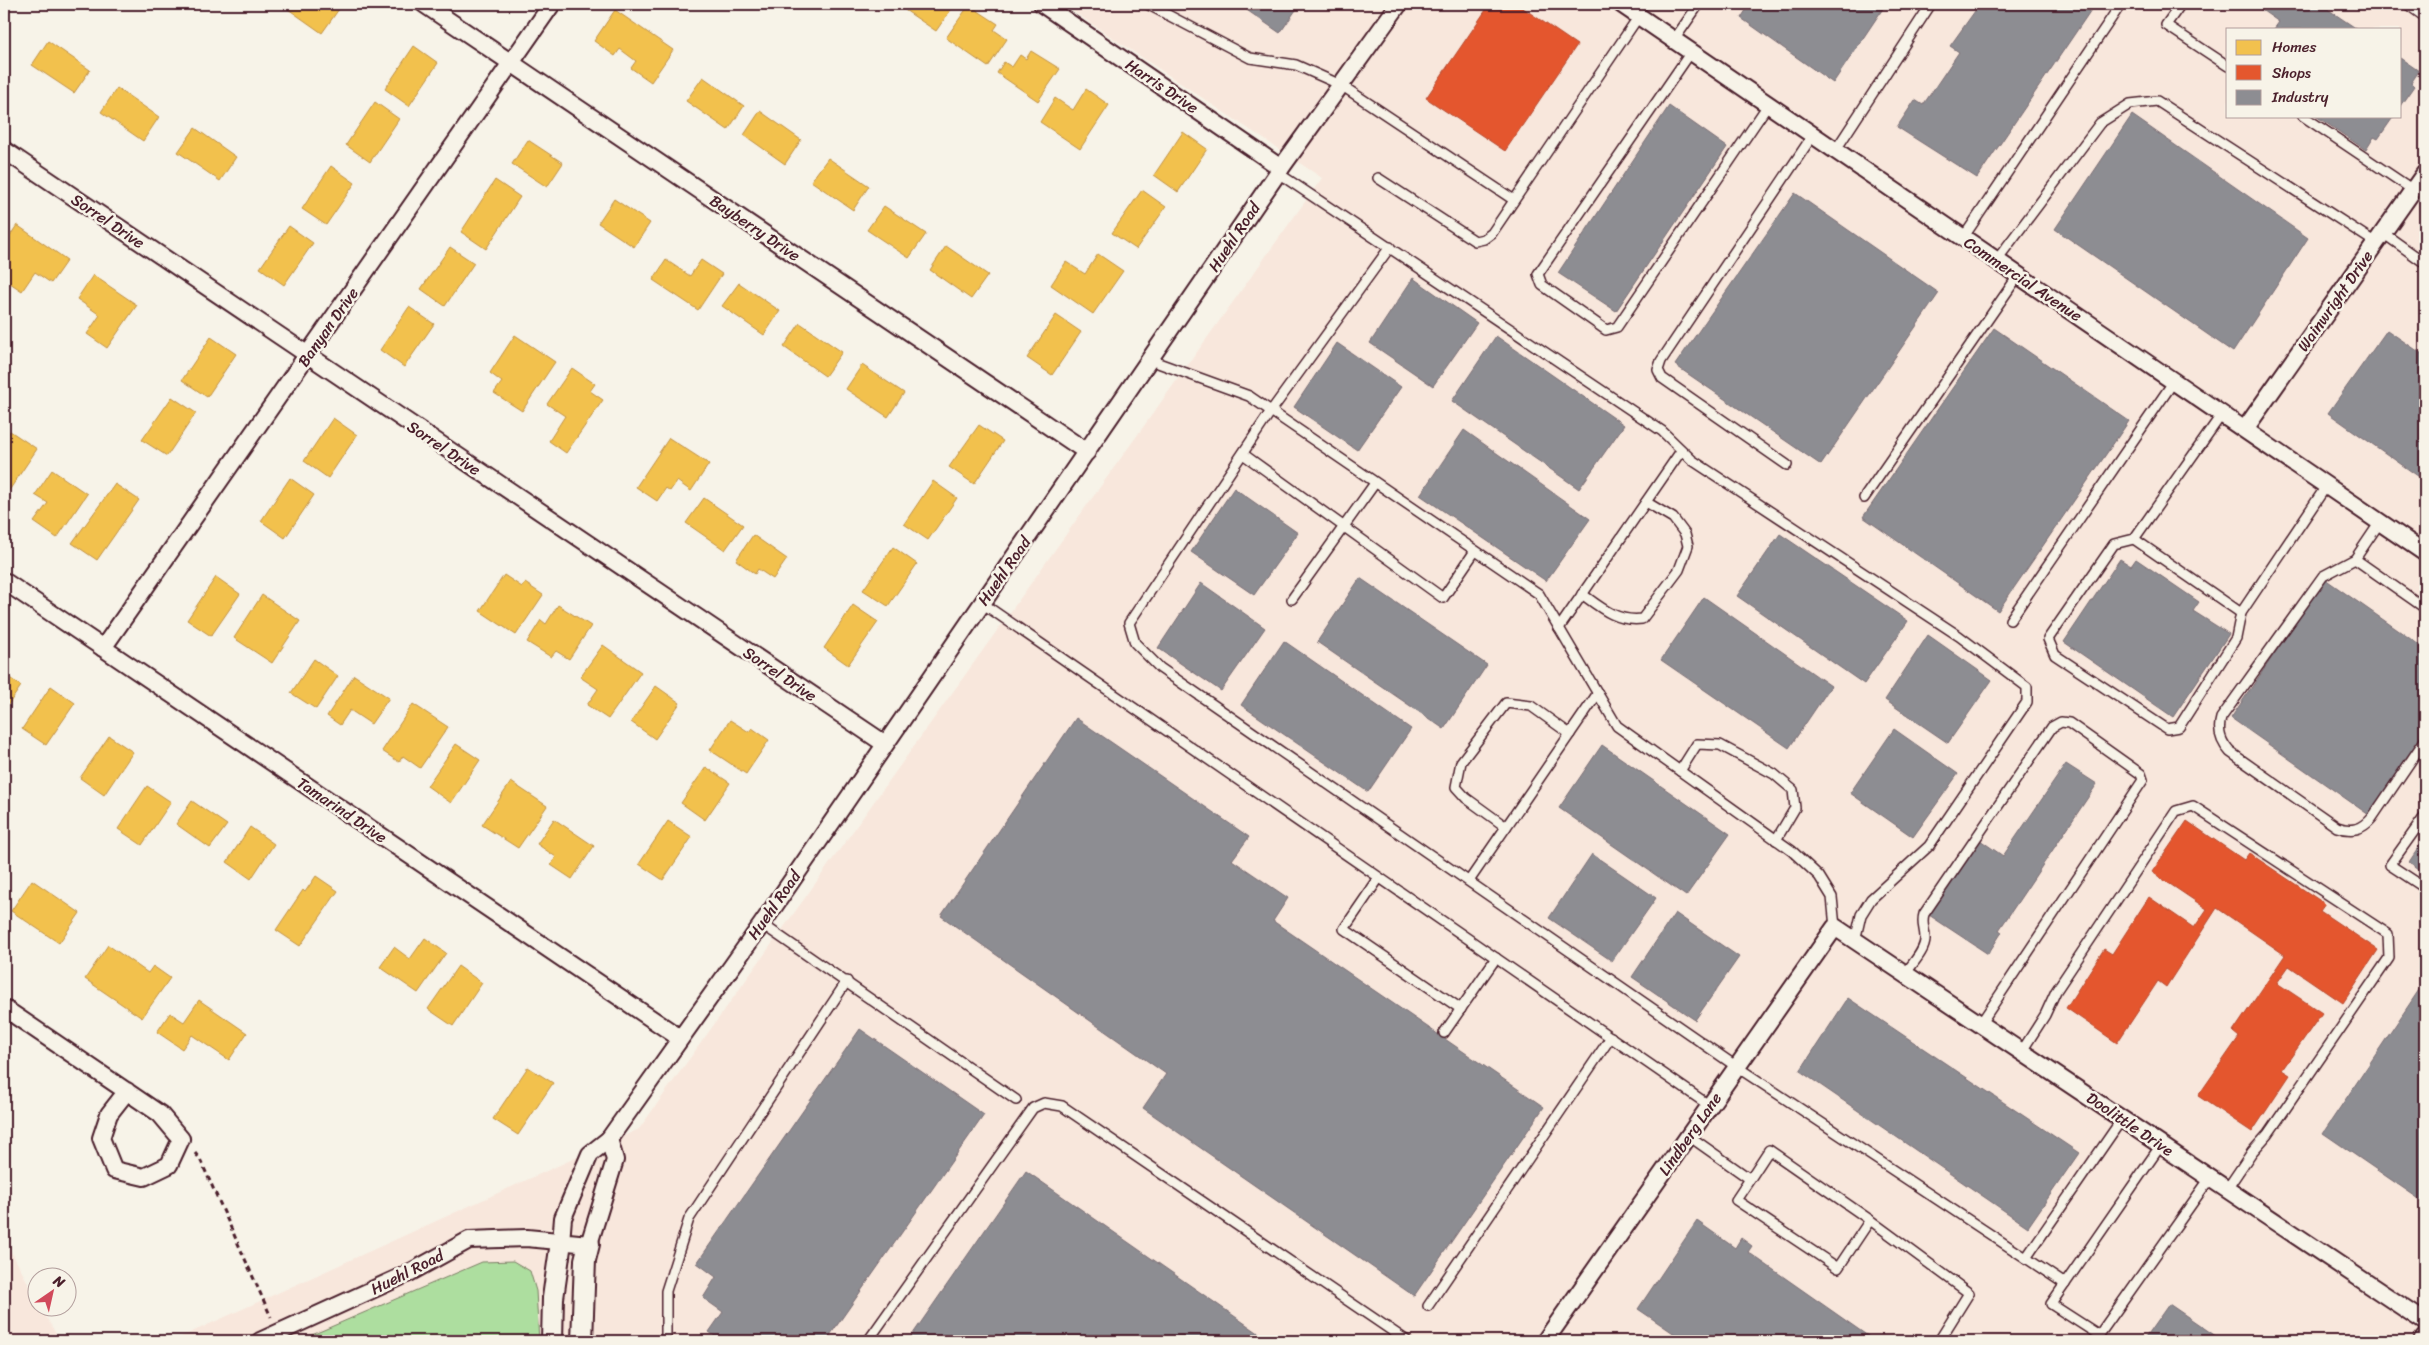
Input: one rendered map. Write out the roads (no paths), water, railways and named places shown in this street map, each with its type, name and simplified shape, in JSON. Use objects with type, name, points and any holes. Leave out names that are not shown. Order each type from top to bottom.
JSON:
[{"type":"street","name":"Bayberry Drive","points":[[424,4],[1087,452]]},
{"type":"street","name":"Banyan Drive","points":[[102,648],[308,357],[552,4]]},
{"type":"street","name":"Harris Drive","points":[[1042,4],[1280,170]]},
{"type":"street","name":"Huehl Road","points":[[561,1242],[563,1218],[590,1154],[609,1139],[762,924],[1280,170],[1399,4]]},
{"type":"street","name":"Commercial Avenue","points":[[1621,4],[2425,553]]},
{"type":"street","name":"Sorrel Drive","points":[[4,150],[308,357],[885,744]]},
{"type":"street","name":"Wainwright Drive","points":[[2245,429],[2425,173]]},
{"type":"street","name":"Tamarind Drive","points":[[4,581],[680,1038]]},
{"type":"street","name":"Doolittle Drive","points":[[1835,927],[2425,1322]]},
{"type":"street","name":"Lindberg Lane","points":[[1544,1341],[1835,927]]},
{"type":"street","points":[[4,1008],[127,1091],[160,1114],[181,1138],[168,1164],[144,1177],[114,1170],[101,1138],[109,1114],[127,1091]]},
{"type":"street","points":[[582,1341],[581,1327],[585,1260],[615,1160],[609,1139]]},
{"type":"street","name":"Huehl Road","points":[[260,1341],[409,1273],[469,1240],[527,1238],[589,1244]]},
{"type":"street","points":[[552,1341],[553,1298],[561,1242]]},
{"type":"street","points":[[2422,1341],[2425,1337]]},
{"type":"lane","points":[[1147,4],[1250,58],[1296,65],[1341,85],[1514,200]]},
{"type":"lane","points":[[1674,40],[1699,4]]},
{"type":"lane","points":[[1835,151],[1931,4]]},
{"type":"lane","points":[[1963,238],[2121,4]]},
{"type":"lane","points":[[2181,4],[2166,25],[2226,65]]},
{"type":"lane","points":[[2407,4],[2425,17]]},
{"type":"lane","points":[[1378,178],[1475,241],[1484,239],[1492,233],[1639,16]]},
{"type":"lane","points":[[1691,52],[1538,274],[1542,285],[1606,330],[1617,327],[1768,105]]},
{"type":"lane","points":[[1996,261],[2100,123],[2130,104],[2157,101],[2379,238],[2425,262]]},
{"type":"lane","points":[[2306,118],[2413,190]]},
{"type":"lane","points":[[1787,465],[1662,378],[1658,370],[1661,361],[1813,135]]},
{"type":"lane","points":[[1280,170],[1390,247],[1662,431],[1681,451],[1959,636],[2027,688],[2027,702],[1929,846],[1870,899],[1861,915],[1855,940]]},
{"type":"lane","points":[[1390,247],[1271,411],[1129,623],[1136,643],[1160,668],[1737,1067],[2065,1284]]},
{"type":"lane","points":[[1864,498],[2018,276]]},
{"type":"lane","points":[[1150,360],[1249,396],[1539,594],[1617,726],[1792,851],[1818,876],[1832,897],[1835,927]]},
{"type":"lane","points":[[2010,620],[2174,381]]},
{"type":"lane","points":[[2222,414],[2134,539],[2114,544],[2048,639],[2055,656],[2167,729],[2179,727],[2236,638],[2241,613],[2327,485]]},
{"type":"lane","points":[[1559,628],[1681,451]]},
{"type":"lane","points":[[1243,454],[1443,598],[1475,551]]},
{"type":"lane","points":[[1292,599],[1375,482]]},
{"type":"lane","points":[[1582,594],[1610,614],[1628,621],[1642,620],[1679,570],[1688,546],[1685,534],[1673,518],[1646,502]]},
{"type":"lane","points":[[2380,522],[2355,559],[2322,576],[2221,718],[2220,738],[2230,752],[2337,827],[2352,830],[2366,825],[2372,818],[2425,740]]},
{"type":"lane","points":[[2134,539],[2241,613]]},
{"type":"lane","points":[[2355,559],[2425,608]]},
{"type":"lane","points":[[982,603],[1710,1106]]},
{"type":"lane","points":[[1469,881],[1598,693]]},
{"type":"lane","points":[[1506,827],[1466,798],[1456,786],[1461,762],[1506,703],[1531,706],[1570,734]]},
{"type":"lane","points":[[1906,974],[1925,946],[1926,937],[1921,924],[1924,914],[2052,727],[2061,722],[2069,723],[2141,774],[2143,780],[1981,1023]]},
{"type":"lane","points":[[1680,771],[1697,744],[1720,745],[1774,774],[1793,790],[1795,808],[1776,840]]},
{"type":"lane","points":[[2022,1051],[2045,1015],[2056,990],[2176,810],[2193,806],[2388,934],[2389,958],[2268,1134],[2252,1152],[2226,1189]]},
{"type":"lane","points":[[2425,816],[2390,865],[2425,888]]},
{"type":"lane","points":[[1379,878],[1344,929],[1461,1009]]},
{"type":"lane","points":[[762,924],[1016,1100]]},
{"type":"lane","points":[[1444,1033],[1496,958]]},
{"type":"lane","points":[[666,1341],[666,1291],[688,1219],[846,981]]},
{"type":"lane","points":[[1428,1306],[1611,1037]]},
{"type":"lane","points":[[868,1341],[1027,1116],[1033,1108],[1044,1103],[1062,1106],[1407,1341]]},
{"type":"lane","points":[[2026,1258],[2122,1119]]},
{"type":"lane","points":[[1689,1136],[1750,1179]]},
{"type":"lane","points":[[2161,1145],[2051,1304],[2099,1335],[2210,1178]]},
{"type":"lane","points":[[1870,1220],[1838,1268],[1736,1200],[1769,1150],[1870,1220],[1969,1292],[1939,1341]]}]
